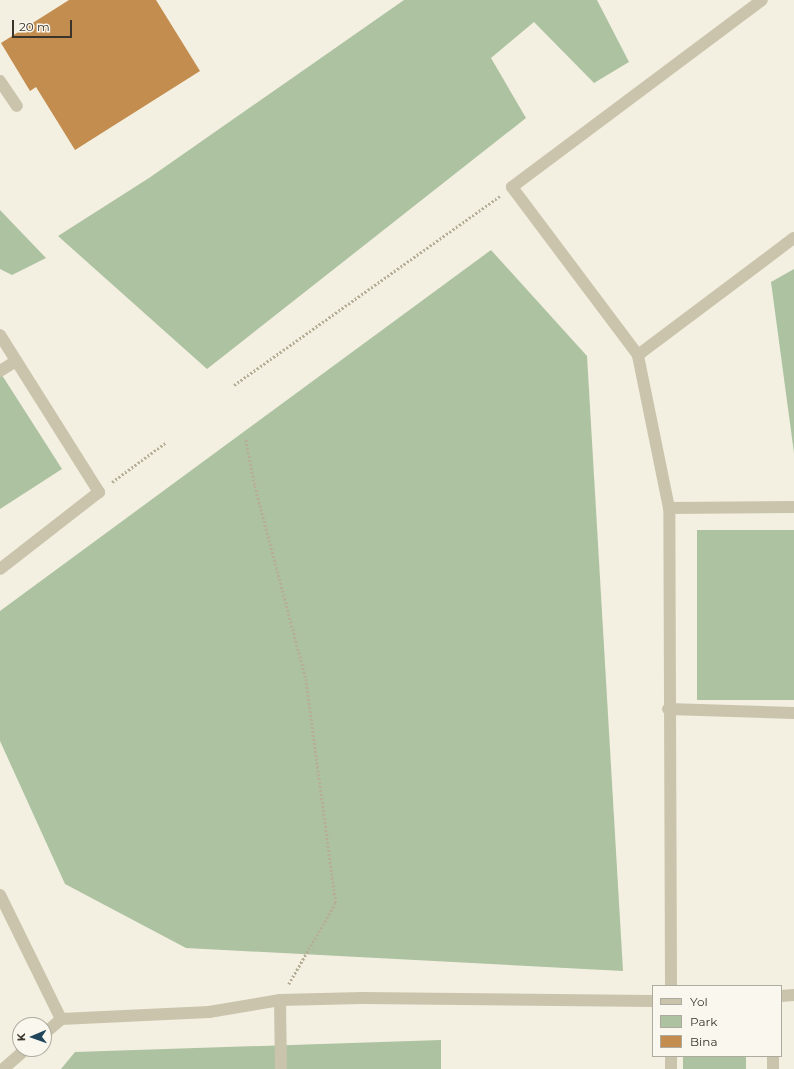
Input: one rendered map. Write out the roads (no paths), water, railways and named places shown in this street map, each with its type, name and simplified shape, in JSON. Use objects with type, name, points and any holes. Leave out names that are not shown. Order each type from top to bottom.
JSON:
[{"type":"street","points":[[671,985],[668,709],[669,508],[638,355],[512,187],[762,0]]},
{"type":"street","points":[[0,81],[17,106]]},
{"type":"street","points":[[638,355],[794,238]]},
{"type":"street","points":[[0,335],[99,492],[0,569]]},
{"type":"street","points":[[0,370],[16,361]]},
{"type":"street","points":[[669,508],[794,507]]},
{"type":"street","points":[[668,709],[794,713]]},
{"type":"street","points":[[0,895],[61,1019]]},
{"type":"street","points":[[782,996],[794,996]]},
{"type":"street","points":[[52,1027],[61,1019],[209,1012],[280,1000],[362,998],[652,1001]]},
{"type":"street","points":[[280,1000],[281,1069]]},
{"type":"street","points":[[3,1069],[17,1057]]},
{"type":"street","points":[[671,1057],[672,1069]]},
{"type":"street","points":[[773,1057],[773,1069]]}]
